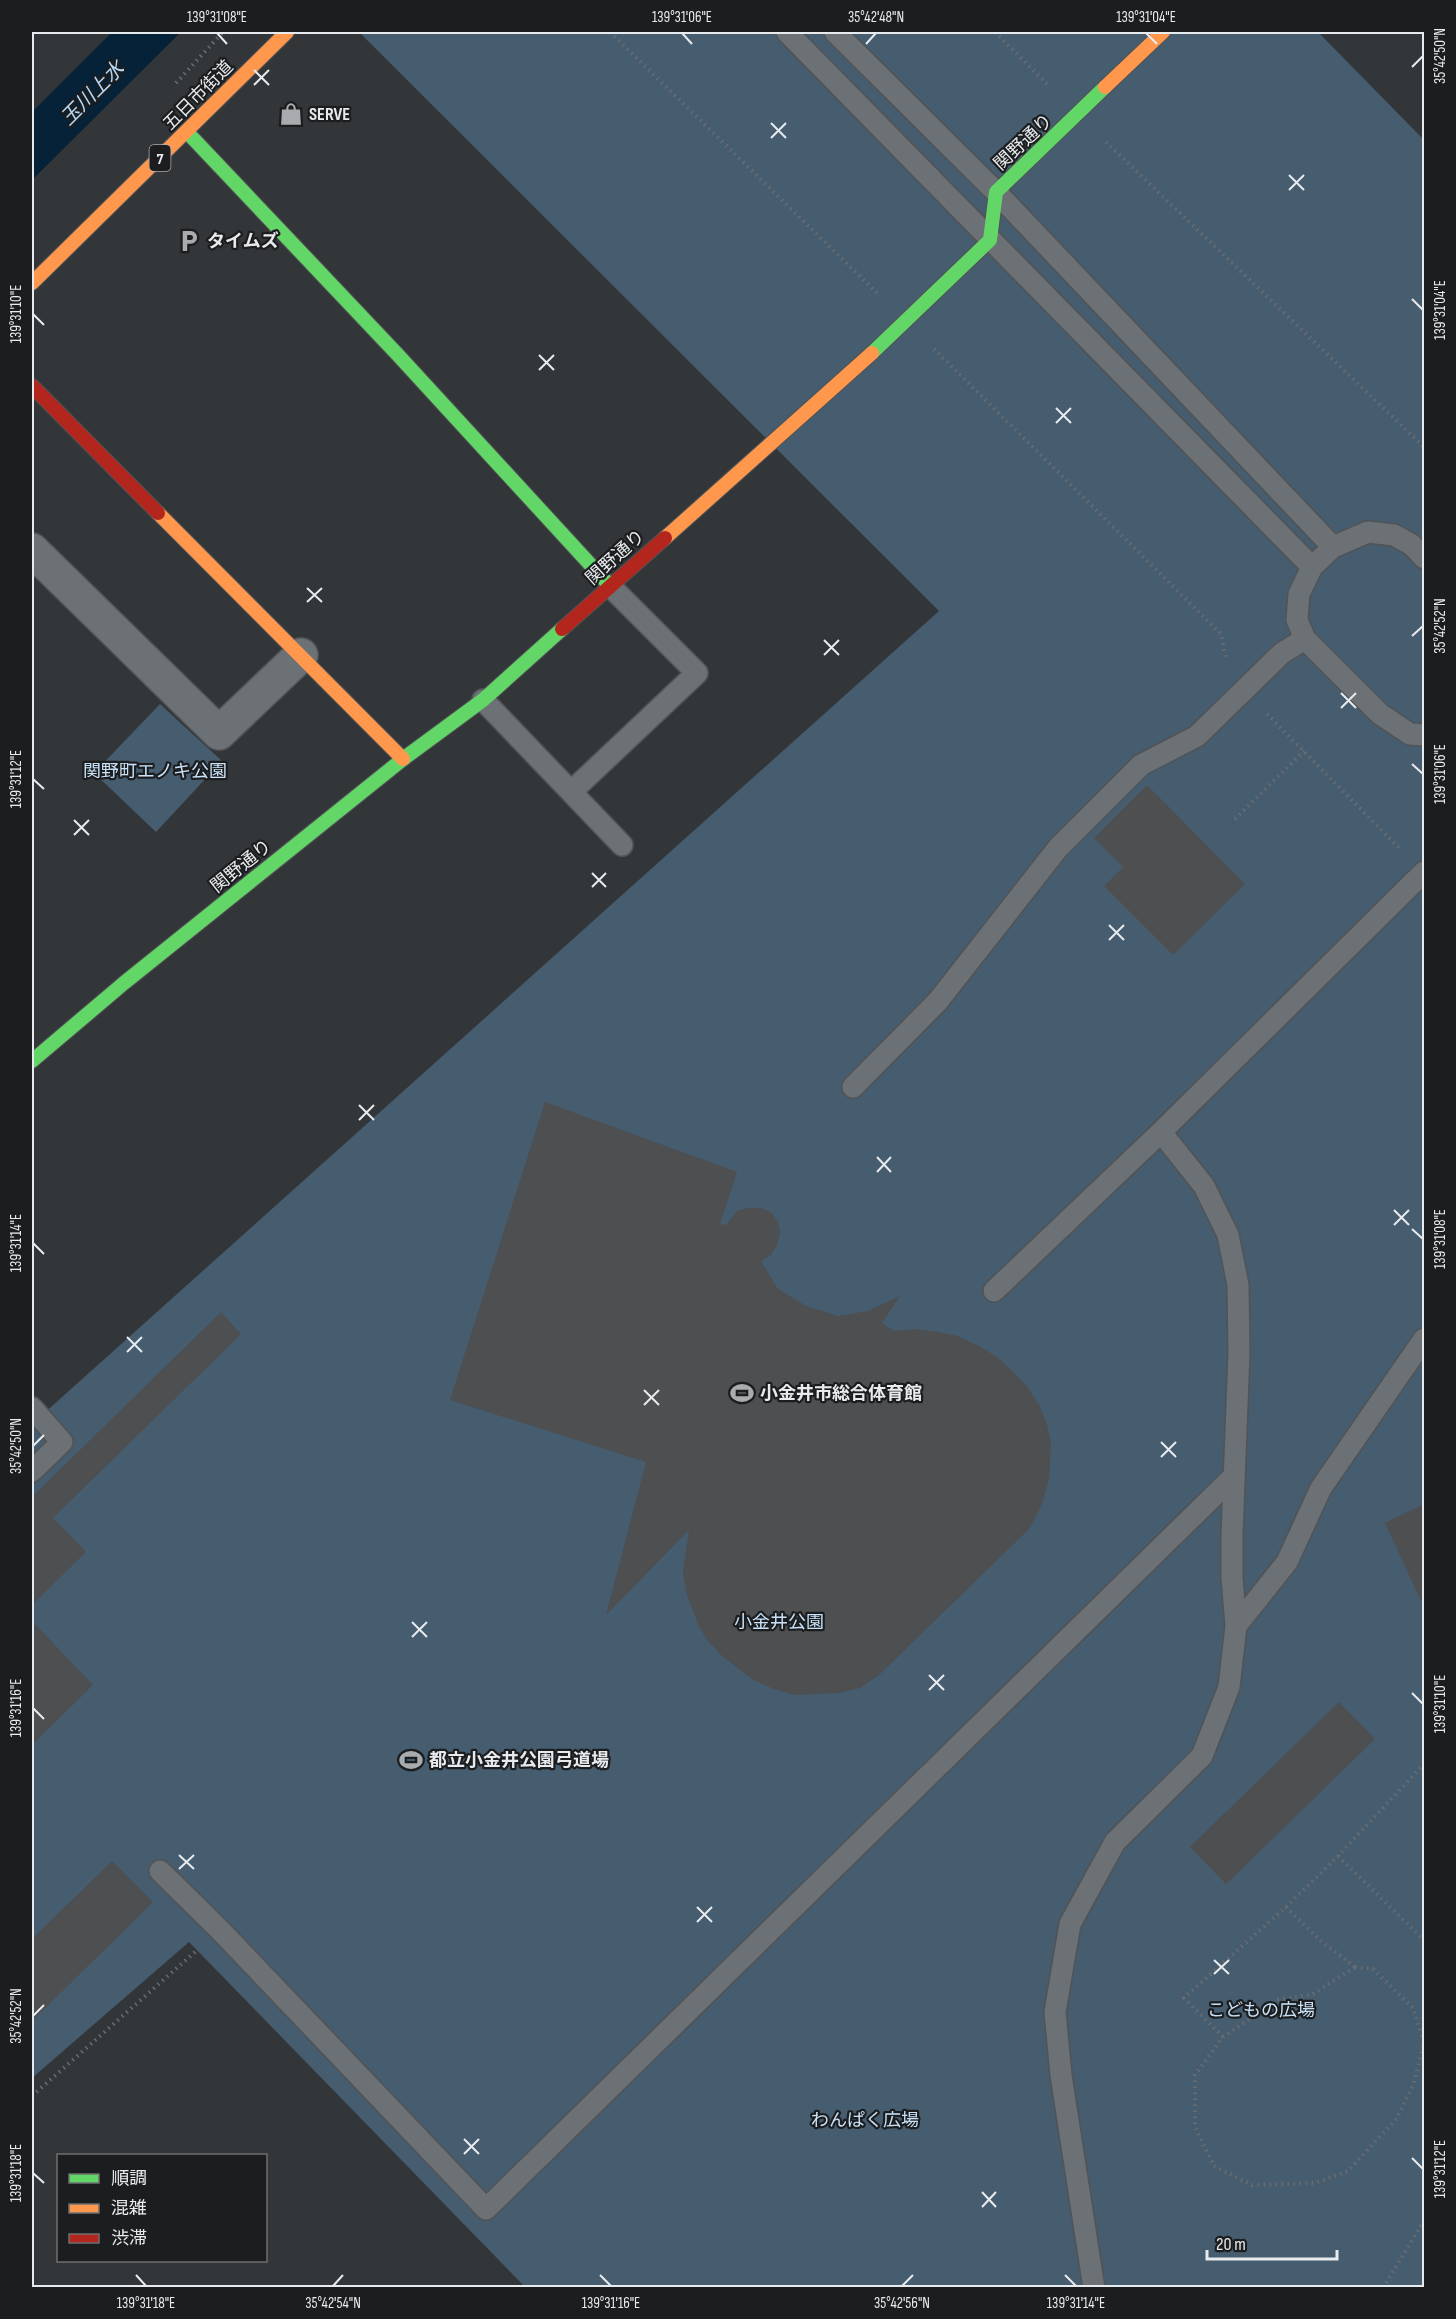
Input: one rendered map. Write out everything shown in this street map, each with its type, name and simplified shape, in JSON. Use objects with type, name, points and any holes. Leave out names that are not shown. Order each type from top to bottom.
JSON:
[{"type":"street","name":"五日市街道","points":[[32,283],[287,32]]},
{"type":"street","name":"関野通り","points":[[32,1060],[124,983],[403,759],[483,700],[906,321],[990,240],[996,192],[1163,32]]},
{"type":"street","points":[[187,132],[390,347],[610,586]]},
{"type":"street","points":[[32,386],[403,759]]},
{"type":"street","points":[[32,550],[219,733],[301,655]]},
{"type":"lane","points":[[787,32],[1312,567]]},
{"type":"lane","points":[[835,32],[996,192],[1333,548]]},
{"type":"lane","points":[[1425,558],[1412,545],[1394,535],[1368,532],[1333,548],[1312,567],[1299,594],[1297,620],[1305,639],[1380,714],[1410,734],[1425,735]]},
{"type":"lane","points":[[572,791],[697,673],[610,586]]},
{"type":"lane","points":[[853,1087],[938,1001],[1058,848],[1142,765],[1197,736],[1282,653],[1305,639]]},
{"type":"lane","points":[[483,700],[622,845]]},
{"type":"lane","points":[[994,1291],[1161,1132],[1424,873]]},
{"type":"lane","points":[[1094,2288],[1061,2075],[1055,2012],[1070,1924],[1115,1842],[1202,1756],[1229,1687],[1236,1626],[1232,1578],[1233,1476],[1239,1353],[1238,1285],[1228,1235],[1204,1186],[1161,1132]]},
{"type":"lane","points":[[1236,1626],[1287,1562],[1321,1488],[1425,1339]]},
{"type":"lane","points":[[32,1408],[62,1442],[32,1471]]},
{"type":"lane","points":[[160,1871],[220,1930],[486,2209],[1233,1476]]},
{"type":"path","points":[[610,32],[906,321],[1221,634],[1228,674],[1424,873]]},
{"type":"path","points":[[995,32],[1078,115],[1425,447]]},
{"type":"path","points":[[1235,819],[1304,752]]},
{"type":"path","points":[[1223,2037],[1184,1998],[1286,1907],[1425,1764]]},
{"type":"path","points":[[1338,1856],[1425,1940]]},
{"type":"path","points":[[1286,1907],[1322,1942],[1355,1966],[1373,1969],[1413,2008],[1424,2042],[1414,2083],[1397,2118],[1348,2171],[1316,2183],[1252,2185],[1214,2166],[1196,2127],[1195,2075],[1223,2037],[1278,2000],[1313,1994],[1355,1966]]},
{"type":"path","points":[[32,2096],[220,1930]]},
{"type":"path","points":[[1383,2288],[1425,2221]]},
{"type":"green space","name":"小金井公園","points":[[359,32],[1318,32],[1424,140],[1424,2287],[525,2287],[189,1942],[32,2078],[32,1424],[939,611]]},
{"type":"green space","name":"関野町エノキ公園","points":[[160,704],[222,761],[156,832],[94,773]]},
{"type":"water","name":"玉川上水","points":[[112,32],[181,32],[32,180],[32,112]]},
{"type":"building","points":[[1147,785],[1245,884],[1173,955],[1104,886],[1123,867],[1094,838]]},
{"type":"building","name":"小金井市総合体育館","points":[[545,1102],[737,1172],[720,1224],[726,1225],[737,1211],[748,1208],[762,1208],[772,1213],[778,1222],[780,1232],[777,1245],[771,1255],[761,1261],[777,1288],[806,1306],[838,1316],[868,1311],[900,1296],[882,1323],[894,1331],[916,1329],[938,1332],[957,1336],[979,1346],[997,1357],[1011,1370],[1027,1386],[1039,1405],[1047,1424],[1051,1444],[1049,1479],[1042,1504],[1030,1528],[880,1674],[860,1688],[839,1693],[795,1695],[753,1680],[721,1655],[707,1640],[698,1624],[686,1592],[683,1571],[689,1530],[606,1615],[646,1462],[450,1400]]},
{"type":"building","points":[[221,1312],[241,1334],[53,1518],[86,1552],[32,1605],[32,1497]]},
{"type":"building","points":[[1424,1504],[1424,1600],[1421,1601],[1385,1523]]},
{"type":"building","points":[[32,1621],[93,1685],[32,1745]]},
{"type":"building","points":[[1339,1702],[1375,1739],[1226,1884],[1190,1847]]},
{"type":"building","points":[[112,1861],[153,1902],[32,2021],[32,1939]]},
{"type":"traffic: fast","points":[[872,353],[990,240],[996,192],[1105,87]]},
{"type":"traffic: fast","points":[[187,132],[398,355],[610,586]]},
{"type":"traffic: fast","points":[[32,1061],[124,983],[403,759],[483,700],[562,629]]},
{"type":"traffic: slow","points":[[32,283],[287,32]]},
{"type":"traffic: slow","points":[[1105,87],[1163,32]]},
{"type":"traffic: slow","points":[[665,538],[872,353]]},
{"type":"traffic: slow","points":[[158,513],[403,759]]},
{"type":"traffic: jam","points":[[32,386],[158,513]]},
{"type":"traffic: jam","points":[[562,629],[665,538]]},
{"type":"place","name":"SERVE","points":[[291,114]]},
{"type":"place","name":"タイムズ","points":[[189,241]]},
{"type":"place","name":"小金井市総合体育館","points":[[742,1393]]},
{"type":"place","name":"都立小金井公園弓道場","points":[[411,1760]]},
{"type":"park label","name":"こどもの広場","points":[[1261,2010]]},
{"type":"park label","name":"わんぱく広場","points":[[865,2120]]}]
